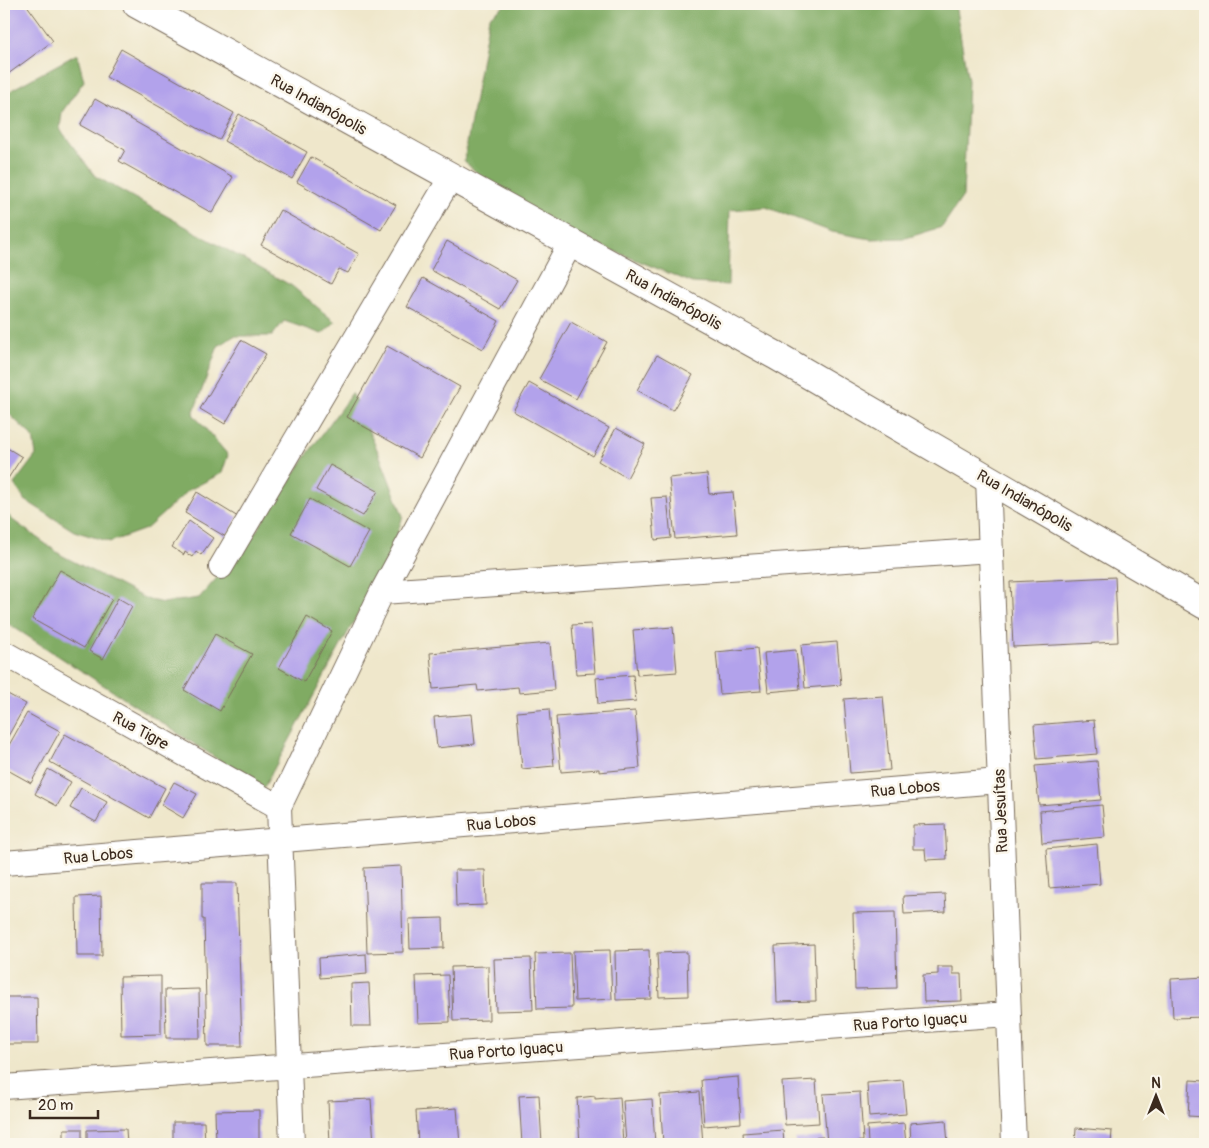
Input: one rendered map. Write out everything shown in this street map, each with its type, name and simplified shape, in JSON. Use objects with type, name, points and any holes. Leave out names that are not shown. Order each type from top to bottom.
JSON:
[{"type":"street","name":"Rua Indianópolis","points":[[137,4],[775,355],[1205,605]]},
{"type":"street","points":[[221,567],[451,177]]},
{"type":"street","points":[[292,1144],[278,807],[382,592],[571,242]]},
{"type":"street","name":"Rua Jesuítas","points":[[988,478],[1014,1144]]},
{"type":"street","points":[[382,592],[991,550]]},
{"type":"street","name":"Rua Tigre","points":[[4,653],[278,807]]},
{"type":"street","name":"Rua Lobos","points":[[4,863],[999,781]]},
{"type":"street","name":"Rua Porto Iguaçu","points":[[4,1087],[1008,1014]]},
{"type":"green space","points":[[506,4],[955,4],[968,81],[963,196],[942,227],[906,238],[871,239],[832,232],[766,207],[730,210],[728,285],[693,283],[589,241],[496,190],[464,161],[489,17]]},
{"type":"green space","points":[[77,54],[84,81],[62,112],[60,129],[95,176],[292,286],[335,322],[322,334],[284,321],[272,336],[234,336],[218,346],[193,414],[228,455],[222,473],[189,490],[146,529],[110,542],[74,531],[25,500],[14,484],[36,455],[33,437],[4,409],[4,97],[13,89]]},
{"type":"green space","points":[[352,393],[379,454],[403,516],[391,553],[262,791],[210,754],[4,621],[4,511],[14,521],[61,555],[146,599],[163,603],[199,598],[249,542],[309,452]]},
{"type":"building","points":[[4,4],[26,4],[53,41],[4,77]]},
{"type":"building","points":[[121,49],[234,113],[219,140],[106,77]]},
{"type":"building","points":[[95,99],[233,177],[212,213],[119,161],[125,150],[80,125]]},
{"type":"building","points":[[239,114],[307,152],[292,179],[224,141]]},
{"type":"building","points":[[311,157],[396,205],[381,230],[297,182]]},
{"type":"building","points":[[280,210],[359,254],[348,273],[339,269],[331,284],[261,245]]},
{"type":"building","points":[[447,241],[517,280],[500,309],[431,270]]},
{"type":"building","points":[[423,278],[499,321],[483,349],[407,307]]},
{"type":"building","points":[[571,322],[607,342],[576,399],[539,379]]},
{"type":"building","points":[[241,340],[266,354],[225,424],[200,409]]},
{"type":"building","points":[[387,346],[460,387],[420,458],[347,417]]},
{"type":"building","points":[[657,355],[693,375],[673,410],[637,390]]},
{"type":"building","points":[[529,383],[609,428],[593,456],[513,411]]},
{"type":"building","points":[[616,428],[645,444],[627,478],[598,461]]},
{"type":"building","points":[[4,446],[22,457],[7,480],[4,478]]},
{"type":"building","points":[[330,465],[378,491],[363,516],[316,490]]},
{"type":"building","points":[[707,474],[709,494],[733,492],[737,534],[675,539],[669,478]]},
{"type":"building","points":[[197,492],[238,517],[226,537],[185,513]]},
{"type":"building","points":[[667,497],[671,538],[655,540],[651,498]]},
{"type":"building","points":[[310,499],[369,532],[350,566],[291,533]]},
{"type":"building","points":[[189,521],[213,538],[201,555],[196,551],[192,557],[185,552],[184,555],[172,547]]},
{"type":"building","points":[[60,570],[112,599],[84,648],[32,619]]},
{"type":"building","points":[[1115,577],[1118,642],[1013,647],[1010,582]]},
{"type":"building","points":[[118,598],[132,606],[103,659],[89,651]]},
{"type":"building","points":[[307,617],[332,631],[304,682],[279,668]]},
{"type":"building","points":[[591,624],[595,673],[576,674],[572,625]]},
{"type":"building","points":[[673,627],[677,672],[637,675],[633,630]]},
{"type":"building","points":[[215,634],[252,654],[220,711],[184,690]]},
{"type":"building","points":[[837,642],[841,685],[805,688],[801,645]]},
{"type":"building","points":[[550,643],[554,690],[519,693],[518,687],[478,691],[477,685],[433,689],[430,653]]},
{"type":"building","points":[[757,648],[761,691],[720,694],[716,652]]},
{"type":"building","points":[[796,650],[800,689],[768,692],[764,653]]},
{"type":"building","points":[[633,675],[636,701],[598,704],[596,678]]},
{"type":"building","points":[[4,692],[26,704],[7,738],[4,736]]},
{"type":"building","points":[[883,696],[890,770],[850,773],[844,699]]},
{"type":"building","points":[[549,709],[554,766],[522,769],[517,712]]},
{"type":"building","points":[[635,711],[640,768],[599,772],[599,769],[561,772],[556,717]]},
{"type":"building","points":[[27,713],[60,731],[31,783],[4,768],[4,754]]},
{"type":"building","points":[[472,714],[475,744],[437,748],[434,717]]},
{"type":"building","points":[[1094,720],[1097,754],[1037,759],[1034,725]]},
{"type":"building","points":[[65,734],[165,788],[149,818],[50,762]]},
{"type":"building","points":[[1097,761],[1101,800],[1039,805],[1035,766]]},
{"type":"building","points":[[48,769],[71,782],[57,806],[35,794]]},
{"type":"building","points":[[174,782],[197,794],[183,818],[161,805]]},
{"type":"building","points":[[81,788],[107,802],[96,822],[70,808]]},
{"type":"building","points":[[1102,805],[1105,837],[1042,843],[1040,811]]},
{"type":"building","points":[[945,824],[947,859],[926,860],[925,849],[913,849],[913,825]]},
{"type":"building","points":[[1097,844],[1100,884],[1049,888],[1046,849]]},
{"type":"building","points":[[401,866],[403,952],[367,953],[364,868]]},
{"type":"building","points":[[455,870],[485,870],[486,905],[456,906]]},
{"type":"building","points":[[202,883],[237,883],[242,1046],[207,1046]]},
{"type":"building","points":[[945,894],[946,912],[904,914],[903,896]]},
{"type":"building","points":[[101,896],[102,956],[77,956],[76,897]]},
{"type":"building","points":[[895,912],[897,988],[855,989],[853,913]]},
{"type":"building","points":[[443,918],[444,948],[410,949],[409,919]]},
{"type":"building","points":[[814,944],[816,1001],[777,1002],[775,946]]},
{"type":"building","points":[[610,950],[612,999],[575,1001],[573,951]]},
{"type":"building","points":[[649,950],[651,999],[616,1000],[615,951]]},
{"type":"building","points":[[687,952],[688,996],[659,997],[657,953]]},
{"type":"building","points":[[570,953],[572,1008],[537,1009],[535,954]]},
{"type":"building","points":[[366,954],[367,974],[320,978],[319,958]]},
{"type":"building","points":[[531,958],[533,1010],[496,1011],[494,959]]},
{"type":"building","points":[[488,966],[489,1020],[453,1021],[451,967]]},
{"type":"building","points":[[938,967],[953,967],[953,974],[961,974],[962,1001],[924,1002],[923,975],[938,974]]},
{"type":"building","points":[[448,975],[450,1022],[418,1023],[416,976]]},
{"type":"building","points":[[161,976],[161,1034],[121,1035],[120,977]]},
{"type":"building","points":[[1205,977],[1205,1017],[1173,1018],[1171,979]]},
{"type":"building","points":[[369,983],[371,1026],[352,1026],[351,984]]},
{"type":"building","points":[[199,989],[200,1038],[166,1038],[165,990]]},
{"type":"building","points":[[4,997],[37,997],[38,1044],[4,1044]]},
{"type":"building","points":[[738,1077],[741,1123],[704,1126],[701,1080]]},
{"type":"building","points":[[816,1080],[819,1123],[785,1125],[782,1082]]},
{"type":"building","points":[[903,1080],[906,1114],[869,1117],[867,1083]]},
{"type":"building","points":[[1190,1080],[1205,1081],[1205,1117],[1188,1116]]},
{"type":"building","points":[[699,1092],[703,1144],[663,1144],[660,1095]]},
{"type":"building","points":[[860,1092],[863,1141],[827,1144],[823,1094]]},
{"type":"building","points":[[539,1095],[542,1144],[522,1144],[519,1096]]},
{"type":"building","points":[[595,1096],[595,1099],[620,1097],[623,1144],[580,1144],[577,1098]]},
{"type":"building","points":[[371,1099],[374,1144],[330,1144],[328,1101]]},
{"type":"building","points":[[652,1099],[655,1144],[626,1144],[623,1101]]},
{"type":"building","points":[[457,1108],[460,1144],[418,1144],[416,1111]]},
{"type":"building","points":[[259,1110],[259,1144],[216,1144],[215,1111]]},
{"type":"building","points":[[946,1120],[948,1144],[911,1144],[910,1123]]},
{"type":"building","points":[[173,1122],[204,1122],[205,1144],[173,1144]]},
{"type":"building","points":[[904,1123],[906,1144],[868,1144],[867,1126]]},
{"type":"building","points":[[1076,1128],[1112,1131],[1111,1144],[1075,1144]]},
{"type":"building","points":[[64,1129],[82,1129],[82,1144],[64,1144]]},
{"type":"building","points":[[126,1129],[127,1144],[87,1144],[87,1130]]},
{"type":"building","points":[[783,1130],[784,1144],[744,1144],[743,1133]]},
{"type":"building","points":[[823,1137],[824,1144],[795,1144],[795,1139]]}]
